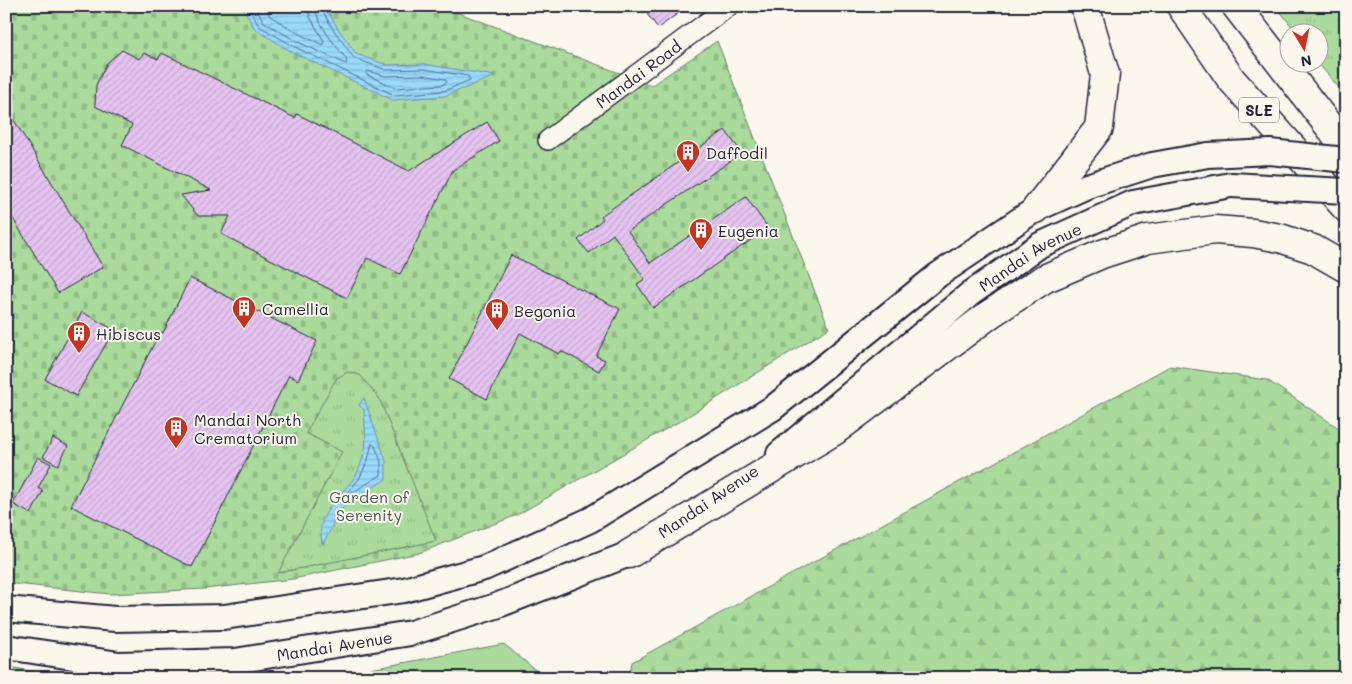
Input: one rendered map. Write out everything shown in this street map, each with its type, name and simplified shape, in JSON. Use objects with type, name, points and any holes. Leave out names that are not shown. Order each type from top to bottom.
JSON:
[{"type":"highway","points":[[1036,209],[1099,128],[1105,74],[1085,6]]},
{"type":"highway","name":"SLE","points":[[1181,6],[1231,79],[1346,208]]},
{"type":"highway","name":"SLE","points":[[1236,6],[1346,148]]},
{"type":"highway","points":[[629,554],[834,431],[990,314],[1036,284],[1102,254],[1148,239],[1215,230],[1253,232],[1280,238],[1313,249],[1346,268]]},
{"type":"main road","name":"Mandai Avenue","points":[[6,609],[114,619],[224,617],[404,590],[484,568],[590,520],[773,408],[938,276],[1036,209],[1087,186],[1152,165],[1208,155],[1270,152],[1346,160]]},
{"type":"main road","name":"Mandai Avenue","points":[[6,647],[119,664],[235,661],[411,633],[496,606],[629,554],[780,452],[970,294],[1040,245],[1133,203],[1231,185],[1346,191]]},
{"type":"street","name":"Mandai Road","points":[[548,140],[730,6]]},
{"type":"green space","points":[[6,6],[440,6],[652,85],[717,41],[829,328],[687,417],[517,515],[419,553],[293,579],[204,589],[110,594],[6,583]]},
{"type":"green space","points":[[1276,6],[1346,6],[1346,96],[1326,72],[1330,72],[1330,22],[1288,22]]},
{"type":"green space","points":[[1170,366],[1267,380],[1346,433],[1346,678],[629,678],[632,662]]},
{"type":"green space","name":"Garden of Serenity","points":[[347,372],[360,375],[379,398],[436,541],[278,573],[342,452],[306,433],[336,379]]},
{"type":"green space","points":[[504,644],[545,678],[323,678]]},
{"type":"green space","points":[[6,666],[63,678],[6,678]]},
{"type":"water","points":[[242,6],[325,6],[356,54],[387,65],[424,64],[495,76],[445,96],[393,100],[292,52],[255,29]]},
{"type":"water","points":[[364,398],[386,461],[386,479],[335,513],[332,527],[323,544],[321,525],[324,516],[355,476],[364,454],[366,442],[364,410],[359,405]]},
{"type":"building","points":[[657,6],[688,6],[658,28],[647,14]]},
{"type":"building","points":[[122,50],[139,59],[144,53],[158,59],[162,53],[295,118],[297,114],[409,171],[487,122],[499,141],[453,170],[400,274],[367,258],[347,298],[221,234],[230,216],[198,216],[181,195],[211,190],[122,145],[132,125],[95,106],[96,85],[107,63]]},
{"type":"building","points":[[6,107],[103,267],[58,293],[6,207]]},
{"type":"building","points":[[725,130],[742,153],[628,231],[650,263],[746,197],[768,228],[653,308],[637,284],[645,279],[613,234],[589,253],[578,240],[603,219],[601,216]]},
{"type":"building","name":"Begonia","points":[[511,255],[620,309],[596,356],[605,360],[599,371],[561,351],[559,354],[520,333],[487,399],[449,379]]},
{"type":"building","name":"Mandai North Crematorium","points":[[190,278],[317,341],[298,380],[289,375],[192,567],[71,506],[160,332],[163,333]]},
{"type":"building","name":"Hibiscus","points":[[82,312],[114,330],[76,396],[45,379]]},
{"type":"building","points":[[53,438],[68,446],[58,465],[43,457]]},
{"type":"building","points":[[38,457],[51,464],[38,488],[43,491],[31,514],[13,504]]},
{"type":"place","name":"Daffodil","points":[[688,173]]},
{"type":"place","name":"Eugenia","points":[[701,251]]},
{"type":"place","name":"Camellia","points":[[244,329]]},
{"type":"place","name":"Begonia","points":[[497,331]]},
{"type":"place","name":"Hibiscus","points":[[79,354]]},
{"type":"place","name":"Mandai North Crematorium","points":[[176,449]]}]
